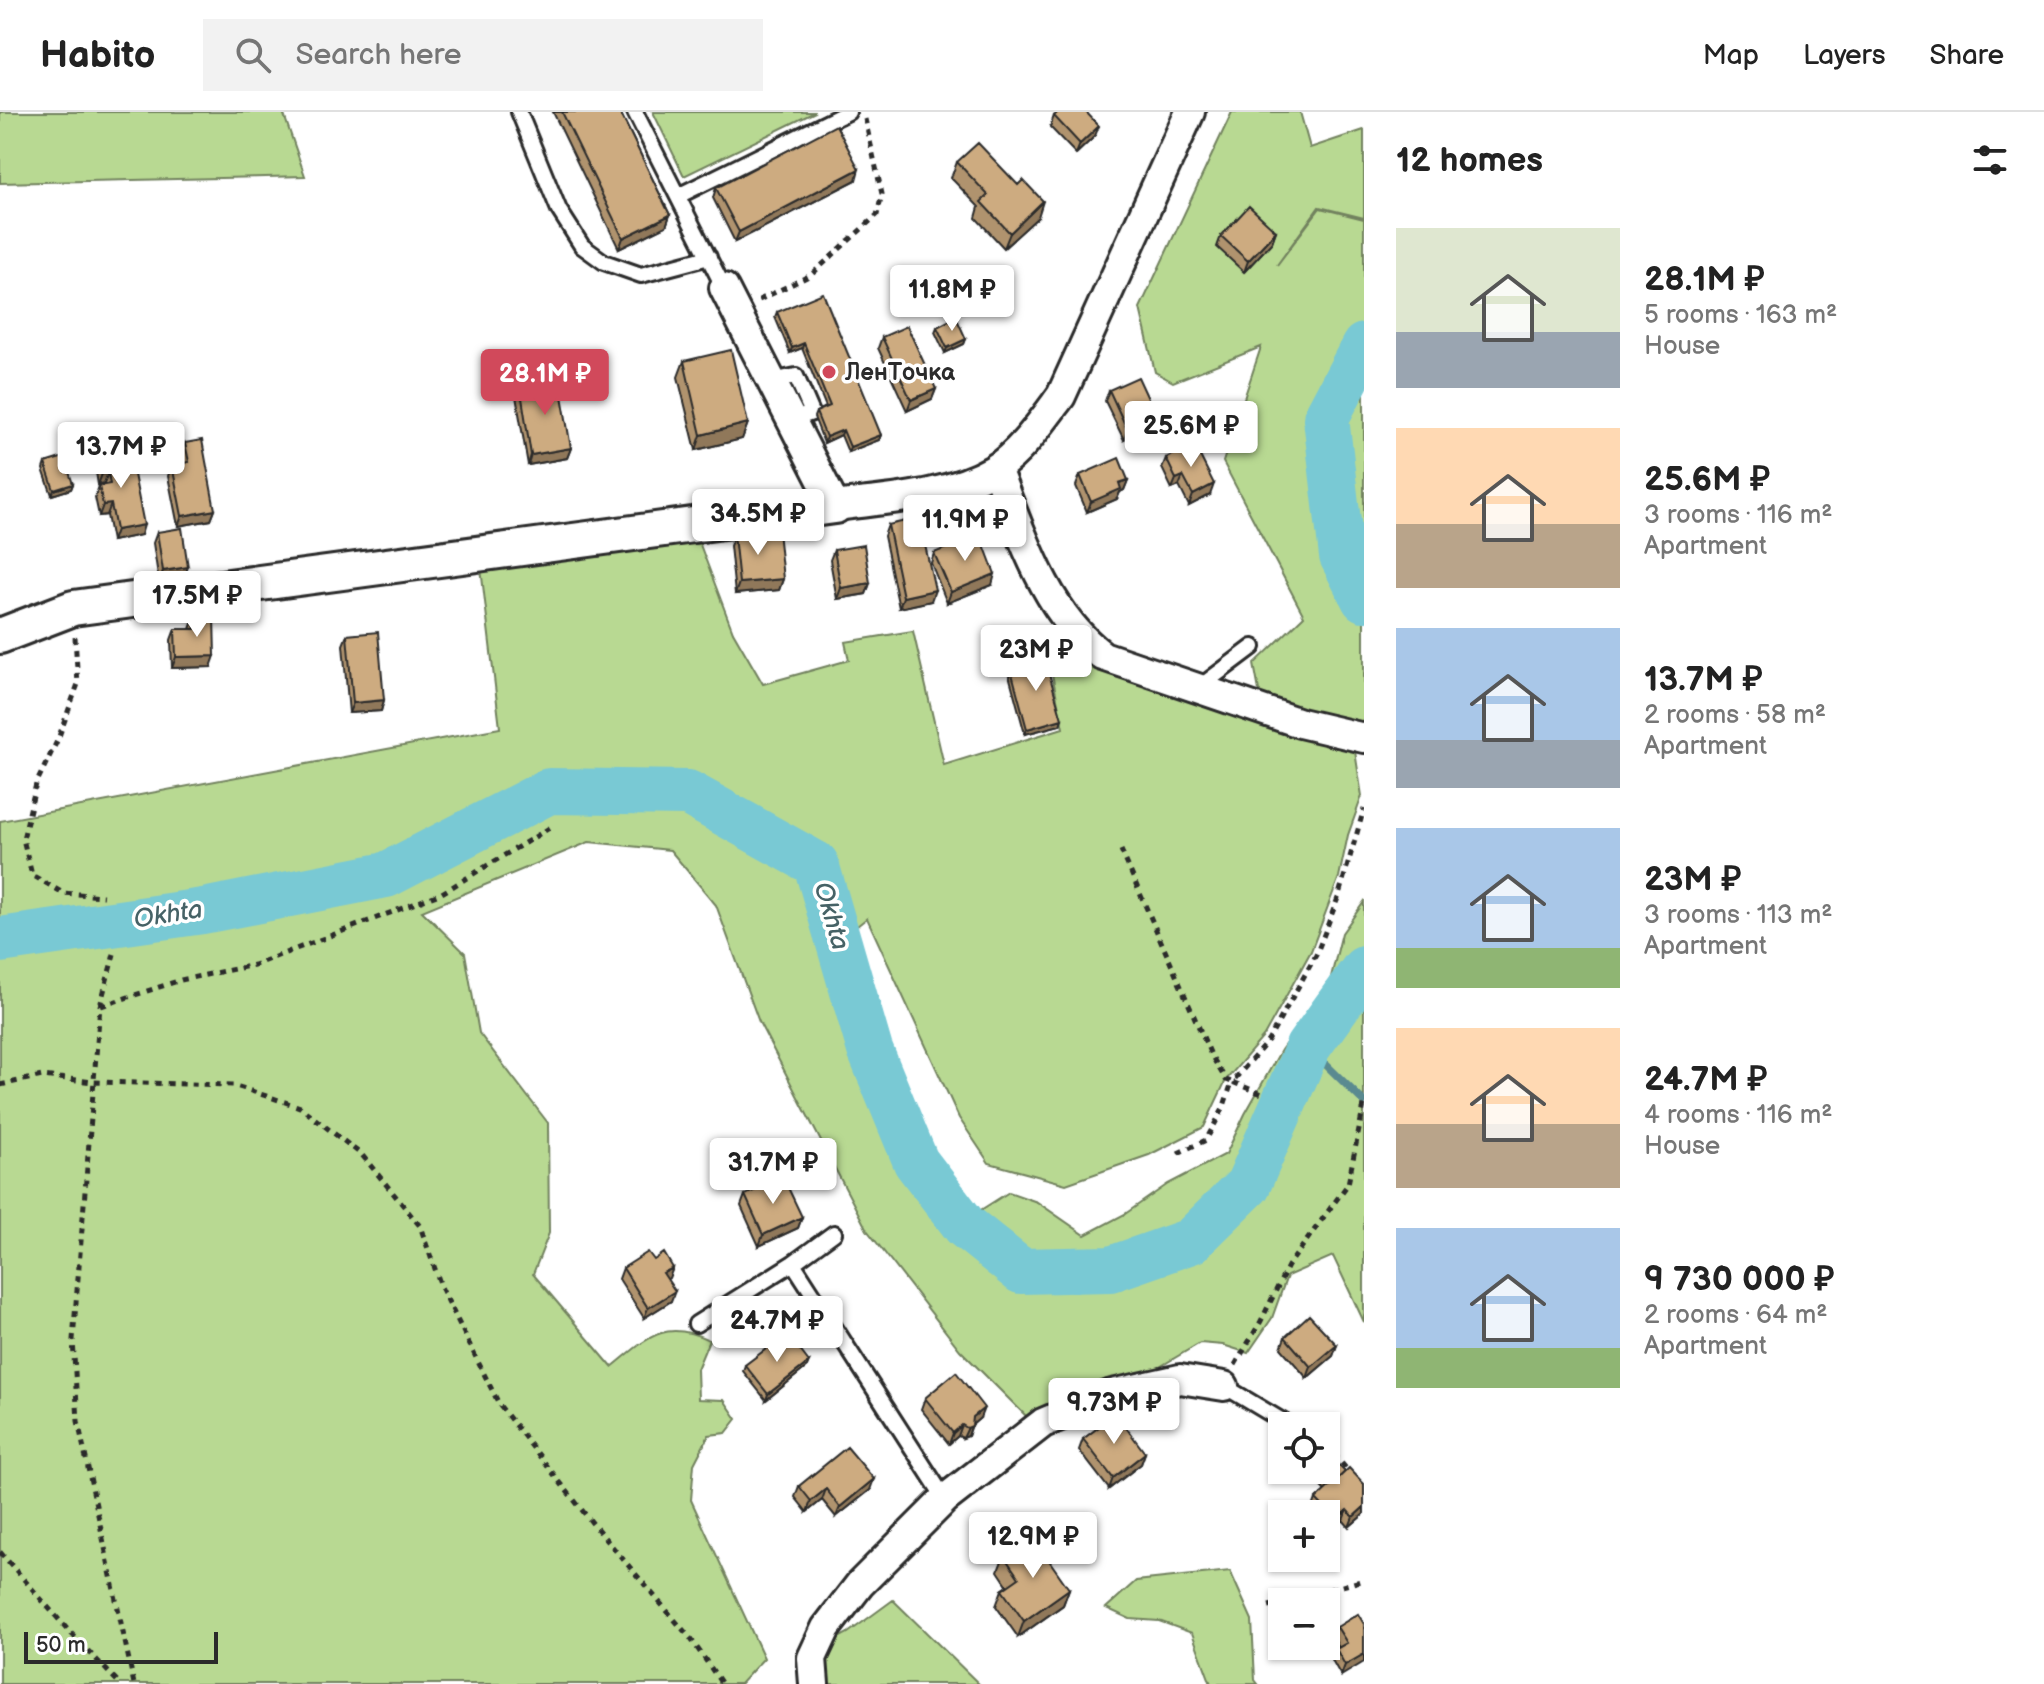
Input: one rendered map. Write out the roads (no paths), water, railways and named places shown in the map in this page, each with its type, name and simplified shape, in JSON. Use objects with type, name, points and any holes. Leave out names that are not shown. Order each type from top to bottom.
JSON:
[{"type":"street","points":[[0,636],[73,608],[835,506],[958,486],[996,469],[1031,435],[1061,396],[1190,112]]},
{"type":"street","points":[[730,300],[835,506]]},
{"type":"street","points":[[996,469],[1046,587],[1083,641],[1103,656],[1300,723],[1364,738]]},
{"type":"street","points":[[814,1684],[812,1658],[826,1628],[860,1584],[945,1499],[1043,1423],[1112,1394],[1180,1379],[1224,1386]]},
{"type":"lane","points":[[519,112],[559,210],[582,246],[604,262],[641,275],[709,257]]},
{"type":"lane","points":[[635,112],[730,300]]},
{"type":"lane","points":[[678,196],[848,112]]},
{"type":"lane","points":[[1197,689],[1253,647]]},
{"type":"lane","points":[[696,1324],[793,1263],[834,1233]]},
{"type":"lane","points":[[793,1263],[945,1499]]},
{"type":"lane","points":[[1224,1386],[1268,1412]]},
{"type":"waterway","name":"Okhta","points":[[1364,346],[1326,418],[1342,556],[1364,599]]},
{"type":"waterway","name":"Okhta","points":[[0,940],[203,911],[386,875],[549,791],[688,793],[816,864],[870,1050],[916,1162],[965,1226],[1021,1271],[1111,1269],[1191,1241],[1248,1185],[1308,1047],[1364,969]]},
{"type":"waterway","points":[[1308,1047],[1364,1102]]},
{"type":"place","name":"ЛенТочка","points":[[829,372]]}]
